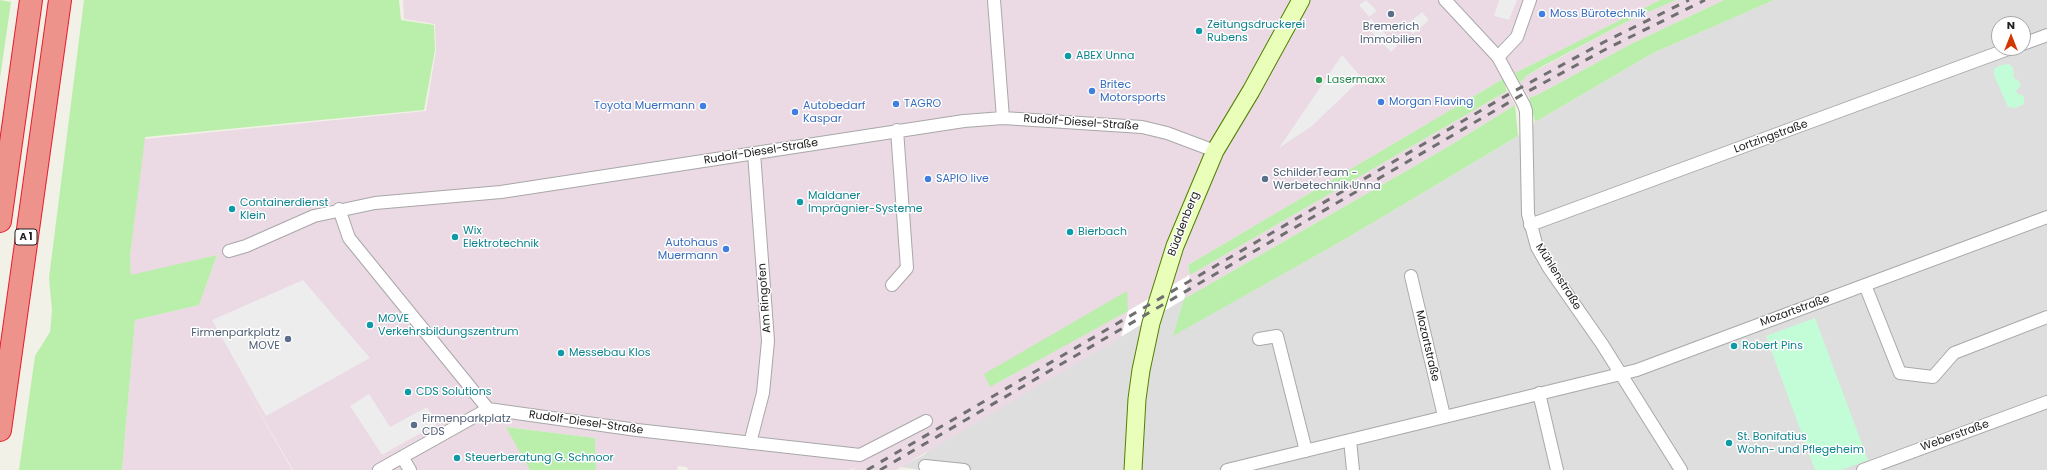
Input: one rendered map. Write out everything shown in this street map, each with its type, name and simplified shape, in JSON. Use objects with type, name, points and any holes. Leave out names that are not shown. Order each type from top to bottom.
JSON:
[{"type":"highway","points":[[0,221],[31,0]]},
{"type":"highway","name":"A 1","points":[[0,430],[60,0]]},
{"type":"street","points":[[994,0],[1003,118]]},
{"type":"street","name":"Büddenberg","points":[[1133,470],[1137,399],[1151,323],[1177,240],[1215,151],[1251,91],[1301,0]]},
{"type":"street","name":"Mühlenstraße","points":[[1445,0],[1498,57],[1526,111],[1530,225],[1542,257],[1620,374],[1681,470]]},
{"type":"street","points":[[1498,57],[1517,37],[1530,0]]},
{"type":"street","points":[[2031,41],[2047,35]]},
{"type":"street","name":"Lortzingstraße","points":[[1530,225],[1991,55]]},
{"type":"street","name":"Rudolf-Diesel-Straße","points":[[229,251],[246,246],[314,216],[339,209],[375,202],[501,192],[897,130],[964,121],[1003,118],[1142,127],[1167,133],[1215,151]]},
{"type":"street","points":[[892,284],[907,268],[897,130]]},
{"type":"street","name":"Am Ringofen","points":[[750,442],[763,393],[768,341],[754,153]]},
{"type":"street","points":[[339,209],[349,238],[488,409],[379,470]]},
{"type":"street","name":"Mozartstraße","points":[[1227,470],[1637,370],[2047,217]]},
{"type":"street","name":"Mozartstraße","points":[[1411,276],[1444,416]]},
{"type":"street","points":[[1865,284],[1900,373],[1933,377],[1954,353],[2047,317]]},
{"type":"street","points":[[1259,339],[1276,336],[1306,451]]},
{"type":"street","points":[[1539,393],[1557,470]]},
{"type":"street","name":"Weberstraße","points":[[1863,470],[2047,402]]},
{"type":"street","name":"Rudolf-Diesel-Straße","points":[[488,409],[637,430],[860,455],[926,421]]},
{"type":"street","points":[[1350,440],[1353,470]]},
{"type":"street","points":[[402,457],[410,470]]},
{"type":"street","points":[[925,466],[964,470]]},
{"type":"shaded area","points":[[403,0],[1660,0],[1503,79],[1188,265],[1190,275],[1507,91],[1515,105],[1446,148],[1184,299],[1189,275],[1128,311],[1120,338],[896,470],[852,470],[857,467],[849,470],[688,470],[687,467],[678,466],[677,470],[596,470],[595,438],[507,427],[530,470],[293,470],[233,366],[292,470],[122,470],[135,320],[199,305],[217,255],[131,276],[130,256],[144,139],[426,111],[436,50],[435,24],[404,19]],"holes":[[[1127,292],[1127,311],[990,387]]]},
{"type":"shaded area","points":[[1366,0],[1377,11],[1369,17],[1359,5]]},
{"type":"shaded area","points":[[1499,0],[1517,0],[1509,20],[1494,16]]},
{"type":"shaded area","points":[[1676,0],[1724,0],[1631,44],[1539,94],[1529,98],[1520,83],[1526,76],[1628,21]]},
{"type":"shaded area","points":[[1774,0],[2047,0],[2047,470],[922,470],[900,467],[924,455],[929,450],[1184,299],[1174,335],[1347,238],[1518,136],[1535,122],[1653,53]]},
{"type":"shaded area","points":[[1422,12],[1429,20],[1413,34],[1405,26]]},
{"type":"shaded area","points":[[1371,19],[1397,46],[1391,52],[1364,24]]},
{"type":"shaded area","points":[[1342,55],[1362,78],[1312,126],[1279,148]]},
{"type":"shaded area","name":"Firmenparkplatz MOVE","points":[[303,280],[370,358],[266,416],[212,320]]},
{"type":"shaded area","name":"Firmenparkplatz CDS","points":[[369,394],[390,427],[427,407],[437,424],[382,455],[350,406]]},
{"type":"green space","points":[[0,0],[11,2],[0,78]]},
{"type":"green space","points":[[84,0],[399,0],[401,20],[434,25],[435,50],[424,110],[145,137],[130,256],[131,275],[217,255],[199,305],[135,320],[122,470],[19,470],[35,356],[50,332],[52,311],[49,278]]},
{"type":"green space","points":[[1660,0],[1676,0],[1628,21],[1543,66],[1526,76],[1520,83],[1515,73]]},
{"type":"green space","points":[[1724,0],[1774,0],[1653,53],[1535,122],[1529,98],[1631,44]]},
{"type":"green space","points":[[2009,64],[2013,68],[2014,78],[2018,80],[2021,86],[2016,91],[2018,94],[2024,96],[2024,104],[2015,108],[2008,107],[1994,75],[1994,69],[2001,65]]},
{"type":"green space","points":[[1503,79],[1507,91],[1190,275],[1188,265]]},
{"type":"green space","points":[[1515,105],[1518,136],[1347,238],[1173,336],[1184,299],[1446,148]]},
{"type":"green space","points":[[1127,291],[1128,311],[990,387],[984,374]]},
{"type":"green space","points":[[1815,318],[1868,460],[1841,470],[1815,470],[1766,336]]},
{"type":"green space","points":[[506,427],[595,438],[596,470],[530,470]]},
{"type":"pier","points":[[1190,275],[1184,299],[1122,336],[1128,311]]},
{"type":"railway","points":[[867,470],[1509,94],[1604,42],[1689,0]]},
{"type":"railway","points":[[880,470],[1525,93],[1608,48],[1705,0]]},
{"type":"place","name":"Bremerich Immobilien","points":[[1391,14]]},
{"type":"place","name":"Moss Bürotechnik","points":[[1542,14]]},
{"type":"place","name":"Zeitungsdruckerei Rubens","points":[[1199,31]]},
{"type":"place","name":"ABEX Unna","points":[[1068,56]]},
{"type":"place","name":"Lasermaxx","points":[[1319,80]]},
{"type":"place","name":"Britec Motorsports","points":[[1092,91]]},
{"type":"place","name":"Morgan Flaving","points":[[1381,102]]},
{"type":"place","name":"TAGRO","points":[[896,104]]},
{"type":"place","name":"Toyota Muermann","points":[[703,106]]},
{"type":"place","name":"Autobedarf Kaspar","points":[[795,112]]},
{"type":"place","name":"SAPIO live","points":[[928,179]]},
{"type":"place","name":"SchilderTeam - Werbetechnik Unna","points":[[1265,179]]},
{"type":"place","name":"Maldaner Imprägnier-Systeme","points":[[800,202]]},
{"type":"place","name":"Containerdienst Klein","points":[[232,209]]},
{"type":"place","name":"Bierbach","points":[[1070,232]]},
{"type":"place","name":"Wix Elektrotechnik","points":[[455,237]]},
{"type":"place","name":"Autohaus Muermann","points":[[726,249]]},
{"type":"place","name":"MOVE Verkehrsbildungszentrum","points":[[370,325]]},
{"type":"place","name":"Firmenparkplatz MOVE","points":[[288,339]]},
{"type":"place","name":"Robert Pins","points":[[1734,346]]},
{"type":"place","name":"Messebau Klos","points":[[561,353]]},
{"type":"place","name":"CDS Solutions","points":[[408,392]]},
{"type":"place","name":"Firmenparkplatz CDS","points":[[414,425]]},
{"type":"place","name":"St. Bonifatius Wohn- und Pflegeheim","points":[[1729,443]]},
{"type":"place","name":"Steuerberatung G. Schnoor","points":[[457,458]]}]
